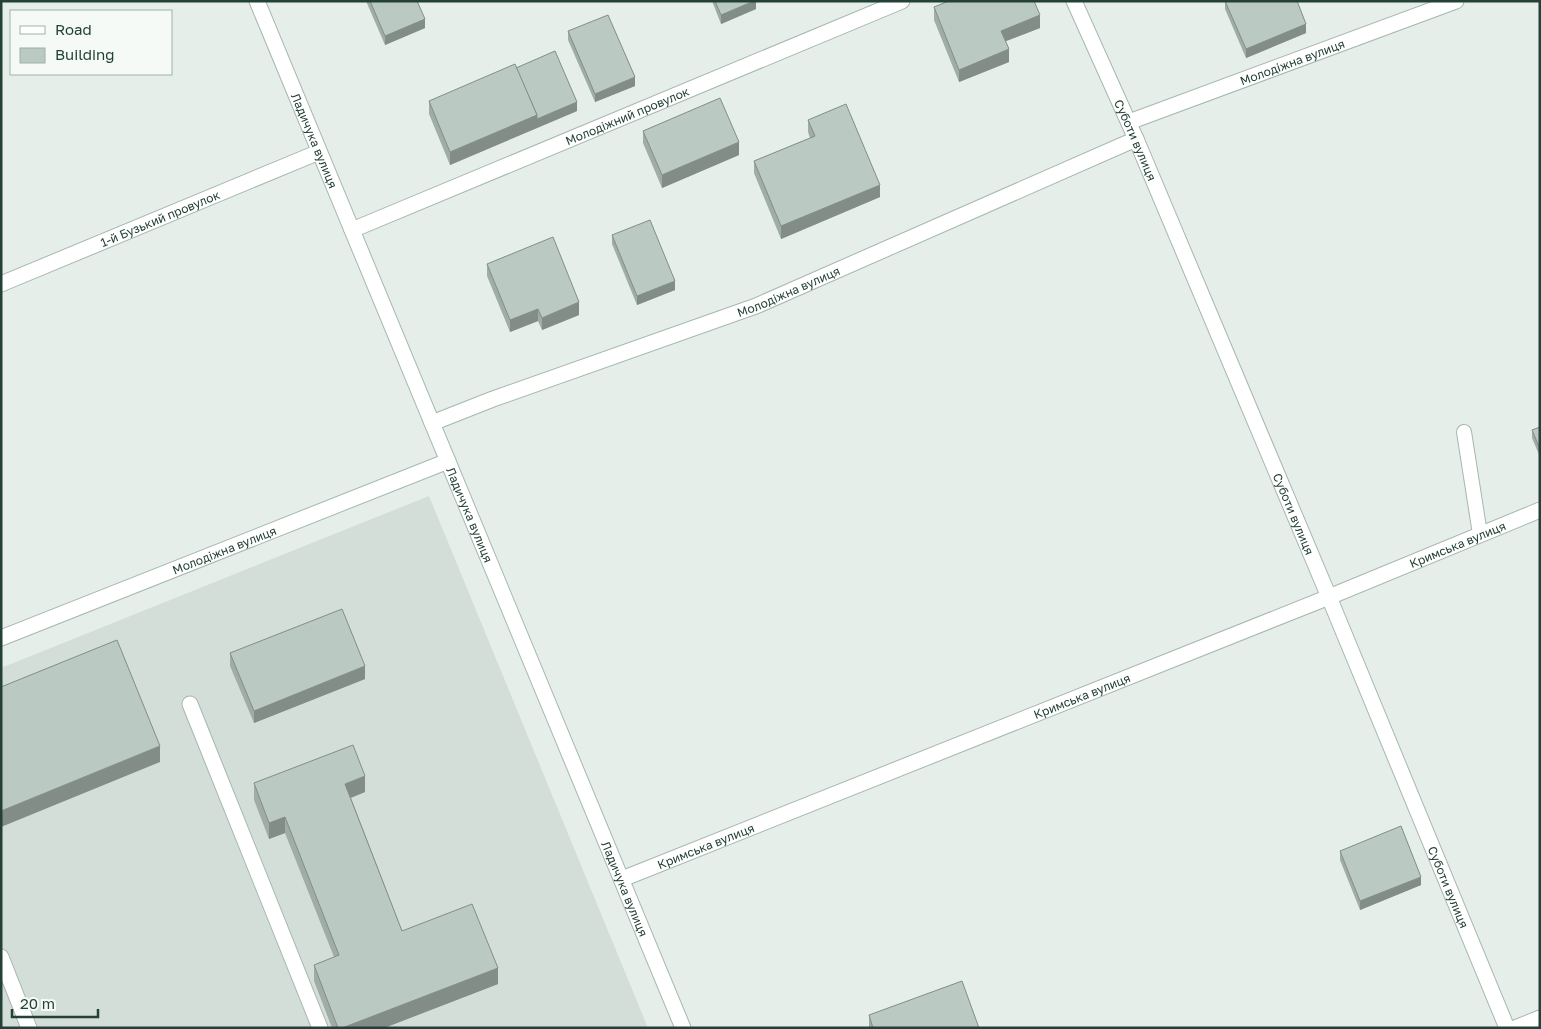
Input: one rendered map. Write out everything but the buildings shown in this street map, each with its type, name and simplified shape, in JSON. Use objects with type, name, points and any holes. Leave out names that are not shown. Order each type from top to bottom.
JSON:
[{"type":"street","name":"Ладичука вулиця","points":[[256,1],[683,1028]]},
{"type":"street","name":"Молодіжний провулок","points":[[352,230],[902,1]]},
{"type":"street","name":"Суботи вулиця","points":[[1074,1],[1129,122],[1329,597],[1507,1028]]},
{"type":"street","name":"Молодіжна вулиця","points":[[1129,122],[1456,1]]},
{"type":"street","name":"Молодіжна вулиця","points":[[432,423],[756,306],[1136,139]]},
{"type":"street","name":"1-й Бузький провулок","points":[[1,284],[319,152]]},
{"type":"street","name":"Молодіжна вулиця","points":[[1,638],[448,461]]},
{"type":"street","name":"Кримська вулиця","points":[[622,879],[1329,597],[1540,510]]},
{"type":"street","points":[[190,704],[320,1028]]},
{"type":"street","points":[[1,957],[29,1028]]},
{"type":"street","points":[[1515,1028],[1540,1018]]},
{"type":"lane","points":[[1464,432],[1480,534]]},
{"type":"shaded area","points":[[429,496],[648,1028],[1,1028],[1,668]]}]
